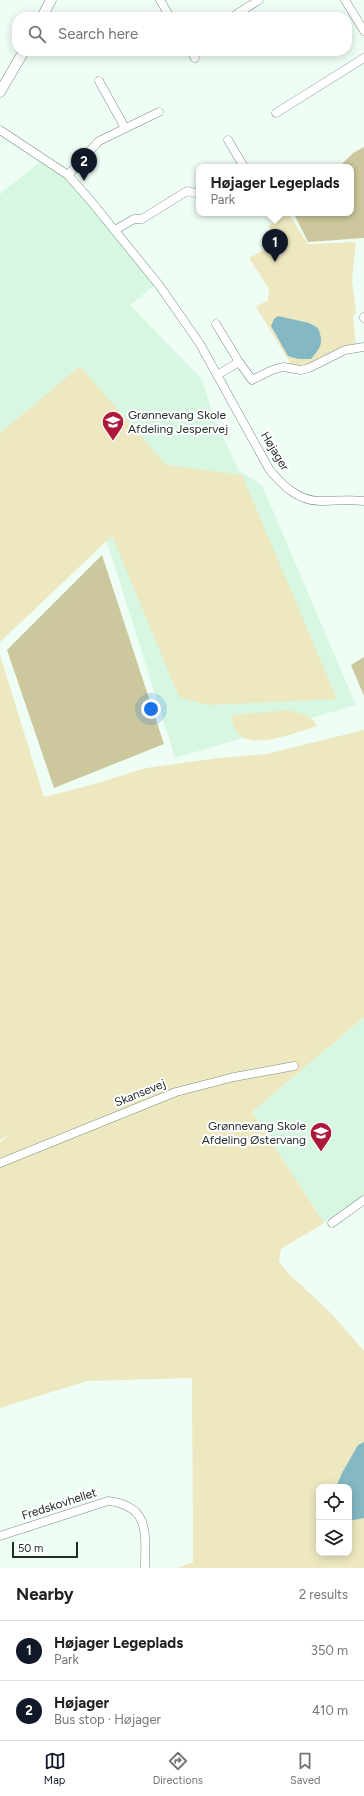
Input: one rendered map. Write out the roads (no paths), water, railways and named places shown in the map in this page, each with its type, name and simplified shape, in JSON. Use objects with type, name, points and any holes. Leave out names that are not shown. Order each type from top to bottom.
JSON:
[{"type":"street","points":[[45,12],[51,0]]},
{"type":"street","points":[[160,0],[167,12]]},
{"type":"street","points":[[240,12],[259,0]]},
{"type":"street","points":[[345,0],[364,31]]},
{"type":"street","points":[[0,92],[21,56]]},
{"type":"street","points":[[276,113],[364,58]]},
{"type":"street","points":[[99,81],[125,128]]},
{"type":"street","points":[[68,175],[99,141],[159,112]]},
{"type":"street","name":"Højager","points":[[0,130],[68,175],[115,230],[180,313],[218,375],[269,469],[282,485],[298,496],[318,501],[364,501]]},
{"type":"street","points":[[228,140],[241,164]]},
{"type":"street","points":[[115,230],[134,219],[142,219],[188,191],[196,192]]},
{"type":"street","points":[[216,324],[239,362],[252,380],[272,370],[283,367],[301,370],[309,368],[345,350],[364,347]]},
{"type":"street","points":[[218,375],[239,362]]},
{"type":"street","name":"Skansevej","points":[[0,1163],[176,1092],[234,1077],[294,1066]]},
{"type":"street","points":[[332,1223],[364,1200]]},
{"type":"street","name":"Fredskovhellet","points":[[0,1536],[108,1501],[121,1503],[132,1508],[140,1518],[145,1529],[145,1568]]},
{"type":"water","points":[[278,316],[309,323],[318,328],[321,341],[319,348],[311,359],[298,359],[288,356],[271,326],[274,319]]},
{"type":"water","points":[[364,1442],[364,1518],[352,1520],[352,1484],[337,1484],[358,1445]]},
{"type":"place","name":"Højager","points":[[84,181]]},
{"type":"place","name":"Højager Legeplads","points":[[275,262]]},
{"type":"place","name":"Grønnevang Skole Afdeling Jespervej","points":[[113,442]]},
{"type":"place","name":"Grønnevang Skole Afdeling Østervang","points":[[321,1152]]}]
